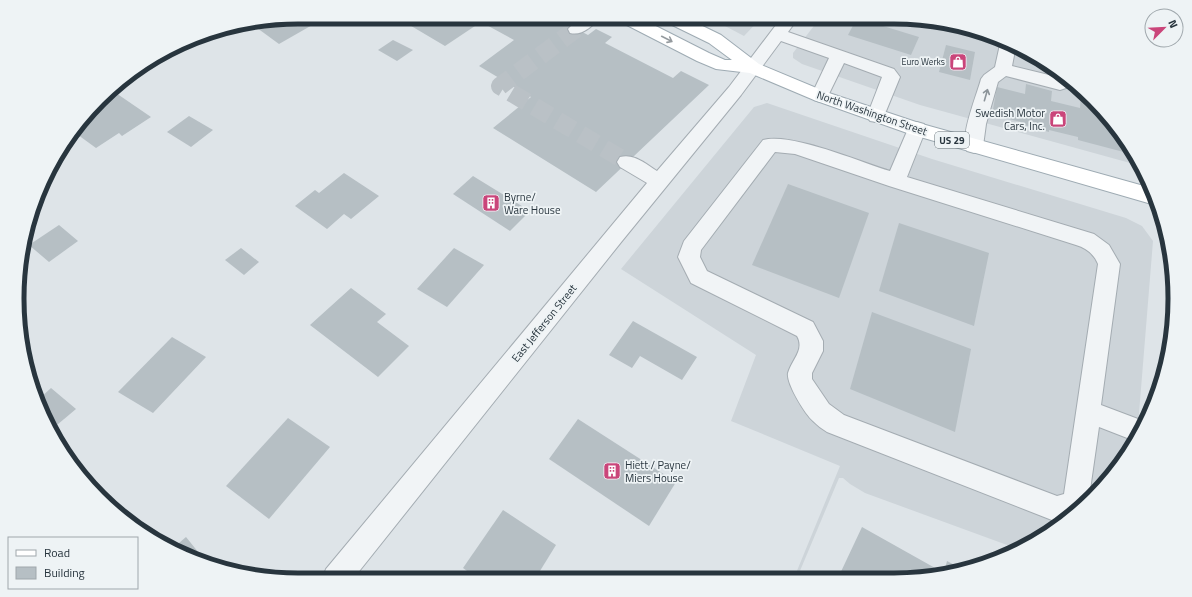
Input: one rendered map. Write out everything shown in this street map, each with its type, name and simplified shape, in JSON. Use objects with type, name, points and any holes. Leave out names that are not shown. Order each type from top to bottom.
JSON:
[{"type":"main road","name":"North Washington Street","points":[[640,24],[703,57],[722,65],[753,68]]},
{"type":"main road","name":"North Washington Street","points":[[684,24],[715,39],[753,68],[820,96],[916,129],[1147,192]]},
{"type":"street","points":[[576,29],[582,24]]},
{"type":"street","name":"East Jefferson Street","points":[[341,573],[659,181],[753,68],[786,24]]},
{"type":"street","points":[[778,34],[886,71],[890,75],[876,116]]},
{"type":"street","points":[[974,146],[977,124],[990,79],[1003,70],[1007,48]]},
{"type":"street","points":[[820,96],[839,55]]},
{"type":"street","points":[[1003,70],[1060,84],[1061,81]]},
{"type":"street","points":[[896,181],[916,129]]},
{"type":"street","points":[[780,145],[796,147],[896,181],[1094,242],[1106,254],[1110,264],[1076,500],[1073,504],[1057,509],[836,424],[820,412],[800,381],[800,373],[811,351],[812,342],[805,329],[699,277],[689,257],[691,247],[770,146],[780,145]]},
{"type":"street","points":[[627,162],[659,181]]},
{"type":"street","points":[[1089,412],[1135,430]]},
{"type":"shaded area","points":[[721,24],[755,24],[744,36]]},
{"type":"shaded area","points":[[815,24],[894,24],[929,26],[965,33],[1015,52],[1046,70],[1061,81],[1088,104],[1111,131],[1132,164],[920,105],[802,64],[793,58],[793,53]]},
{"type":"shaded area","points":[[767,103],[932,159],[1126,218],[1142,226],[1153,241],[1138,423],[1122,451],[1088,493],[1046,527],[1011,547],[865,493],[843,478],[839,478],[799,573],[796,573],[840,466],[731,421],[756,355],[621,269],[754,107]]},
{"type":"building","points":[[314,24],[279,44],[256,27]]},
{"type":"building","points":[[408,24],[478,24],[445,46]]},
{"type":"building","points":[[485,24],[567,24],[588,35],[596,29],[612,37],[605,43],[673,78],[681,71],[709,85],[596,192],[493,128],[531,97],[479,66],[514,40]]},
{"type":"building","points":[[854,24],[877,24],[919,37],[911,55],[848,35]]},
{"type":"building","points":[[393,40],[413,50],[397,61],[378,50]]},
{"type":"building","name":"Euro Werks","points":[[946,45],[975,52],[970,80],[939,72]]},
{"type":"building","name":"Swedish Motor Cars, Inc.","points":[[1026,84],[1052,91],[1051,101],[1080,108],[1081,98],[1111,131],[1126,153],[1078,140],[1078,137],[1049,130],[1049,132],[1021,124],[1021,122],[992,115],[997,87],[1025,94]]},
{"type":"building","points":[[116,93],[151,117],[122,136],[119,133],[96,148],[78,135],[104,104]]},
{"type":"building","points":[[189,116],[213,130],[191,147],[167,132]]},
{"type":"building","points":[[344,173],[379,196],[351,219],[344,214],[327,229],[295,206],[315,190],[319,193]]},
{"type":"building","name":"Byrne/ Ware House","points":[[473,176],[530,211],[510,231],[453,194]]},
{"type":"building","points":[[788,184],[869,213],[839,298],[752,265]]},
{"type":"building","points":[[899,223],[989,253],[974,326],[879,291]]},
{"type":"building","points":[[59,225],[78,241],[49,262],[29,245]]},
{"type":"building","points":[[241,248],[259,262],[244,275],[225,260]]},
{"type":"building","points":[[454,248],[484,265],[447,307],[417,289]]},
{"type":"building","points":[[351,288],[386,314],[377,322],[409,346],[378,377],[310,325]]},
{"type":"building","points":[[872,312],[971,349],[955,432],[850,389]]},
{"type":"building","points":[[633,321],[697,357],[682,380],[640,356],[632,368],[609,355]]},
{"type":"building","points":[[172,337],[206,357],[153,413],[118,392]]},
{"type":"building","points":[[51,388],[76,409],[55,426],[42,396]]},
{"type":"building","points":[[288,418],[330,447],[269,519],[226,486]]},
{"type":"building","name":"Hiett / Payne/ Miers House","points":[[578,419],[676,482],[649,526],[549,459]]},
{"type":"building","points":[[503,510],[556,545],[539,573],[470,573],[463,568]]},
{"type":"building","points":[[862,527],[938,570],[894,573],[840,573]]},
{"type":"building","points":[[186,537],[200,555],[193,552],[177,545]]},
{"type":"building","points":[[947,561],[956,566],[945,568]]},
{"type":"tunnel","points":[[576,29],[500,86],[627,162]]},
{"type":"place","name":"Euro Werks","points":[[958,62]]},
{"type":"place","name":"Swedish Motor Cars, Inc.","points":[[1058,119]]},
{"type":"place","name":"Byrne/ Ware House","points":[[491,203]]},
{"type":"place","name":"Hiett / Payne/ Miers House","points":[[612,471]]}]
